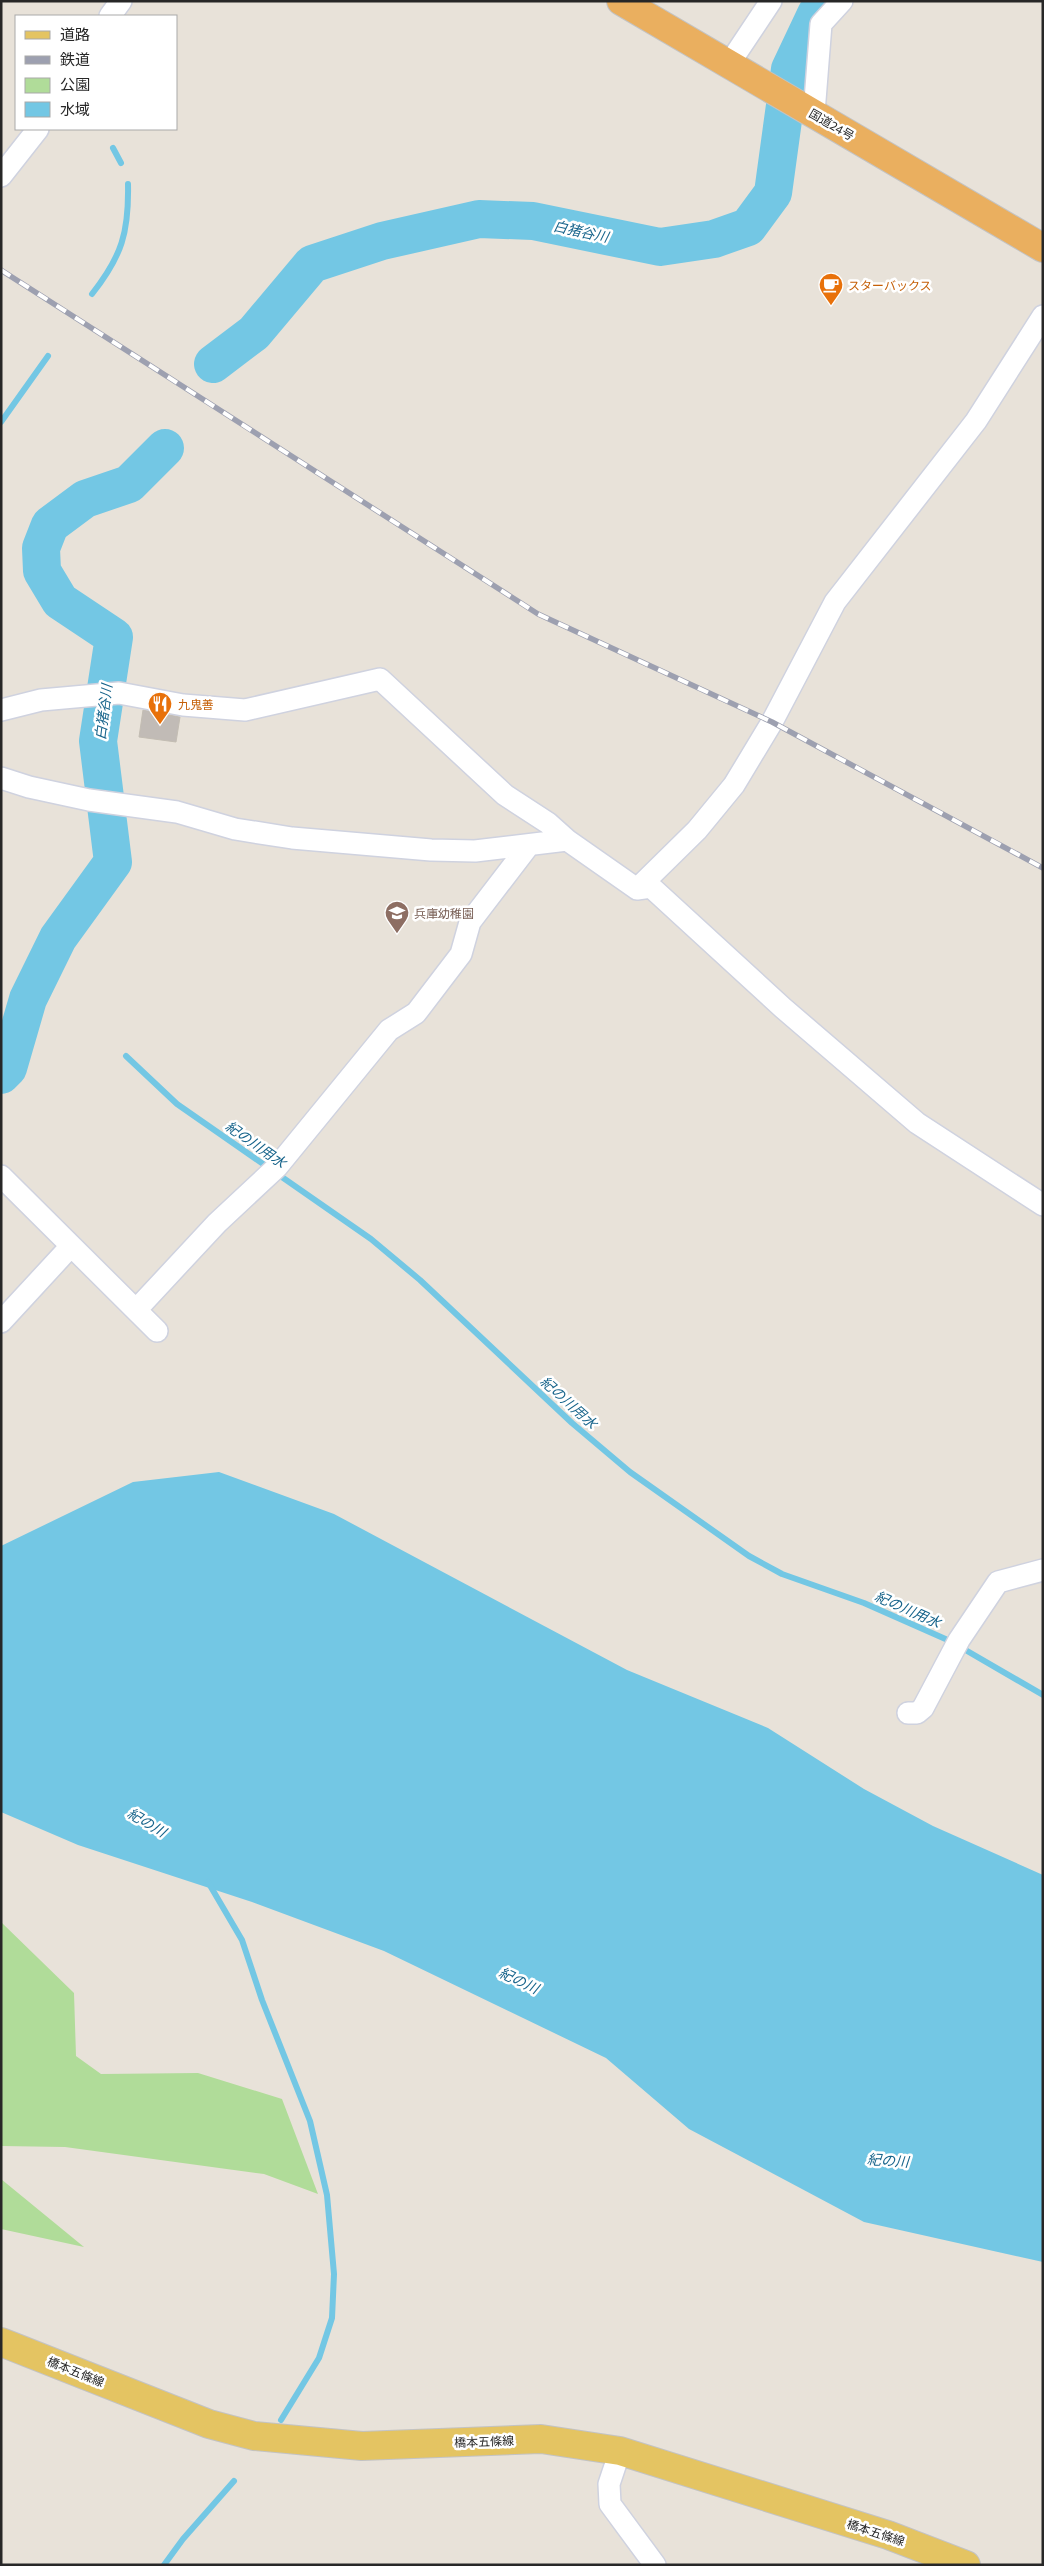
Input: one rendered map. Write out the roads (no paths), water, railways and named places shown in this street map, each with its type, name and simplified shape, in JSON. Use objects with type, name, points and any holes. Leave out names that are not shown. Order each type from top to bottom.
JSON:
[{"type":"highway","name":"国道24号","points":[[621,1],[1043,248]]},
{"type":"main road","name":"橋本五條線","points":[[1,2342],[209,2424],[254,2436],[362,2446],[541,2439],[620,2451],[888,2535],[966,2565]]},
{"type":"street","points":[[111,15],[121,1]]},
{"type":"street","points":[[729,64],[771,1]]},
{"type":"street","points":[[814,113],[821,24],[842,1]]},
{"type":"street","points":[[1,176],[37,130]]},
{"type":"street","points":[[637,889],[697,830],[734,785],[772,722],[835,602],[976,421],[1043,316]]},
{"type":"street","points":[[1,710],[41,700],[120,693],[183,705],[245,710],[380,679],[505,795],[548,823],[567,840],[637,889],[651,887],[784,1008],[917,1123],[1043,1205]]},
{"type":"street","points":[[1,778],[29,787],[106,802],[177,812],[235,829],[292,838],[431,850],[475,851],[567,840]]},
{"type":"street","points":[[136,1310],[217,1223],[272,1172],[389,1030],[416,1013],[461,954],[470,922],[529,844]]},
{"type":"street","points":[[1,1176],[157,1331]]},
{"type":"street","points":[[1,1322],[71,1246]]},
{"type":"street","points":[[908,1713],[917,1713],[923,1708],[956,1645],[998,1582],[1043,1570]]},
{"type":"street","points":[[620,2451],[609,2484],[610,2504],[655,2565]]},
{"type":"water","name":"紀の川","points":[[219,1472],[334,1514],[627,1670],[768,1728],[864,1789],[933,1826],[1043,1875],[1043,2262],[864,2222],[689,2129],[606,2058],[384,1951],[252,1902],[78,1845],[1,1812],[1,1546],[133,1482]]},
{"type":"waterway","name":"白猪谷川","points":[[213,364],[254,333],[312,264],[382,241],[479,219],[533,221],[660,247],[714,239],[748,227],[773,193],[790,69],[816,14],[829,1]]},
{"type":"waterway","name":"紀の川用水","points":[[113,148],[121,163]]},
{"type":"waterway","name":"紀の川用水","points":[[92,294],[110,268],[122,243],[127,216],[128,184]]},
{"type":"waterway","name":"紀の川用水","points":[[1,422],[48,356]]},
{"type":"waterway","name":"白猪谷川","points":[[1,1075],[8,1068],[28,999],[58,938],[113,862],[98,741],[114,637],[60,601],[42,571],[41,548],[50,525],[85,499],[129,484],[165,448]]},
{"type":"waterway","name":"紀の川用水","points":[[126,1056],[177,1104],[371,1239],[420,1280],[572,1423],[630,1472],[749,1556],[782,1574],[864,1603],[950,1641],[1043,1695]]},
{"type":"waterway","points":[[208,1882],[242,1940],[262,2000],[310,2121],[327,2195],[334,2274],[332,2318],[319,2358],[281,2420]]},
{"type":"waterway","points":[[164,2565],[183,2539],[234,2481]]},
{"type":"railway","points":[[1,270],[538,614],[772,722],[1043,868]]},
{"type":"place","name":"スターバックス","points":[[831,306]]},
{"type":"place","name":"九鬼善","points":[[160,725]]},
{"type":"place","name":"兵庫幼稚園","points":[[397,934]]}]
